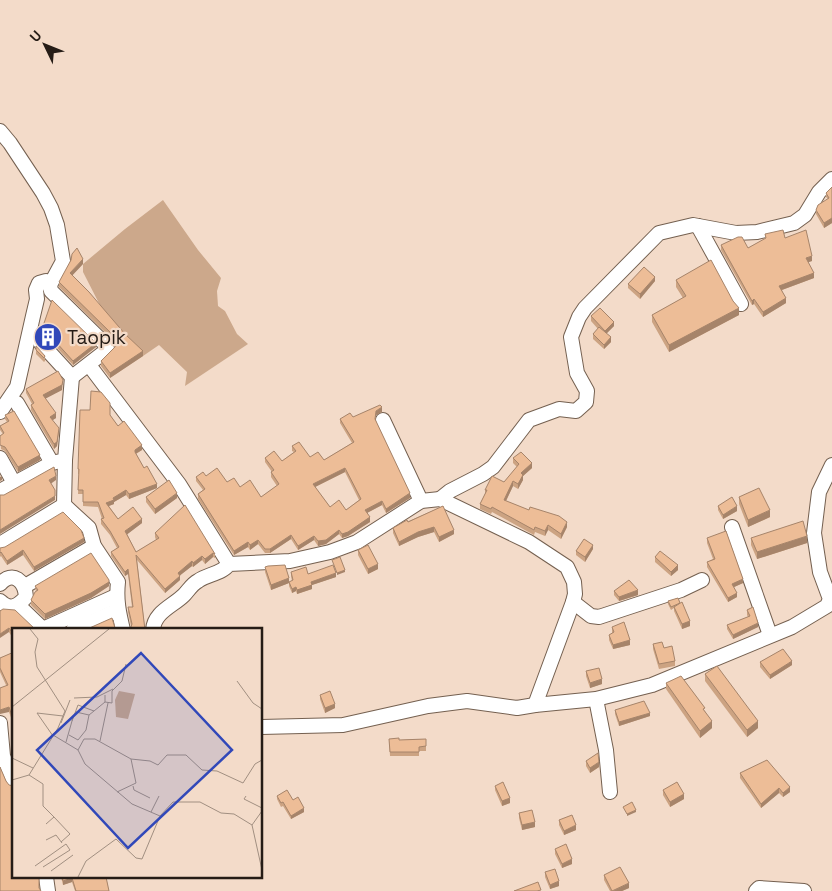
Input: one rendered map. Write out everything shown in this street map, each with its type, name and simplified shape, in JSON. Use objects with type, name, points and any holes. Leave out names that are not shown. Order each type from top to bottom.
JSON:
[{"type":"street","points":[[0,131],[39,186],[51,208],[57,225],[62,261],[50,285],[51,291],[106,345],[107,350],[72,377],[58,461],[64,505],[90,528],[94,546],[118,582],[116,596],[122,628]]},
{"type":"street","points":[[440,499],[450,491],[484,474],[493,467],[529,420],[559,409],[572,412],[583,406],[586,402],[587,391],[577,373],[572,337],[579,317],[585,308],[659,233],[686,226],[743,232],[775,228],[794,223],[805,215],[819,192],[832,179]]},
{"type":"street","points":[[698,226],[741,304]]},
{"type":"street","points":[[0,412],[16,387],[35,310],[36,290],[39,284],[46,281],[50,285]]},
{"type":"street","points":[[40,342],[72,377]]},
{"type":"street","points":[[89,365],[179,484],[229,564]]},
{"type":"street","points":[[16,403],[58,461]]},
{"type":"street","points":[[383,420],[421,501]]},
{"type":"street","points":[[0,458],[14,483]]},
{"type":"street","points":[[0,491],[58,461]]},
{"type":"street","points":[[262,727],[343,725],[428,706],[466,702],[517,708],[596,698],[652,685],[829,611],[830,599],[820,572],[814,533],[818,492],[832,465]]},
{"type":"street","points":[[153,628],[159,614],[182,597],[198,580],[226,568],[229,564],[290,560],[330,552],[357,542],[421,501],[440,499],[528,542],[567,567],[574,582],[575,594],[573,602],[534,705]]},
{"type":"street","points":[[0,544],[64,505]]},
{"type":"street","points":[[732,527],[770,635]]},
{"type":"street","points":[[25,586],[94,546]]},
{"type":"street","points":[[1,578],[20,580],[25,586],[26,597],[18,605],[11,607],[1,605]]},
{"type":"street","points":[[573,602],[591,616],[599,617],[681,590],[702,580]]},
{"type":"street","points":[[46,628],[116,596]]},
{"type":"street","points":[[18,605],[43,628]]},
{"type":"street","points":[[78,628],[118,610]]},
{"type":"street","points":[[596,698],[606,750],[610,792]]},
{"type":"street","points":[[0,723],[5,752],[12,775]]},
{"type":"street","points":[[46,878],[48,891]]},
{"type":"street","points":[[756,891],[759,888],[804,891]]},
{"type":"shaded area","points":[[163,200],[198,250],[221,278],[217,291],[218,306],[225,311],[237,334],[248,344],[185,386],[187,372],[159,345],[143,356],[106,317],[83,272],[83,264]]},
{"type":"building","points":[[832,187],[832,218],[824,223],[816,210],[818,205],[829,198],[826,193]]},
{"type":"building","points":[[783,230],[785,238],[806,230],[812,256],[806,258],[814,273],[779,286],[786,298],[763,312],[754,299],[752,301],[721,245],[742,237],[748,248],[766,238],[765,234]]},
{"type":"building","points":[[77,248],[83,259],[70,273],[125,334],[143,351],[110,373],[101,361],[115,347],[112,334],[59,282],[71,260],[72,254]]},
{"type":"building","points":[[711,260],[733,301],[739,308],[669,345],[652,315],[686,296],[676,280]]},
{"type":"building","points":[[644,267],[655,277],[640,294],[628,284]]},
{"type":"building","points":[[52,300],[96,343],[73,361],[42,329]]},
{"type":"building","points":[[600,308],[614,322],[605,331],[591,316]]},
{"type":"building","points":[[599,327],[611,337],[604,345],[593,334]]},
{"type":"building","points":[[36,346],[45,356],[44,358],[36,350]]},
{"type":"building","points":[[58,371],[63,380],[62,385],[43,395],[56,413],[50,417],[59,428],[57,442],[54,444],[31,405],[34,403],[26,389]]},
{"type":"building","points":[[91,391],[101,392],[110,403],[110,415],[118,426],[124,421],[142,445],[135,452],[144,468],[147,466],[157,484],[129,494],[126,490],[113,498],[114,500],[106,503],[118,519],[133,507],[142,519],[125,531],[136,552],[159,538],[155,533],[185,505],[215,554],[213,553],[205,559],[202,556],[193,563],[192,561],[178,573],[180,576],[165,589],[136,555],[145,628],[131,628],[132,624],[128,607],[133,607],[128,569],[125,572],[111,552],[119,547],[101,519],[104,518],[98,502],[83,502],[83,490],[78,490],[80,410],[90,410]]},
{"type":"building","points":[[380,405],[382,407],[376,411],[375,419],[410,493],[386,509],[382,501],[365,510],[370,517],[348,532],[342,534],[339,530],[326,540],[318,541],[314,536],[298,546],[291,535],[270,549],[265,549],[258,540],[250,545],[248,542],[234,551],[198,494],[205,489],[196,477],[203,472],[206,476],[217,468],[227,482],[234,478],[240,487],[250,480],[261,497],[279,484],[271,472],[274,470],[265,458],[274,451],[282,461],[296,451],[292,446],[299,442],[310,457],[318,452],[324,460],[354,442],[340,419],[350,413],[353,417]],"holes":[[[345,468],[361,499],[346,510],[339,500],[330,507],[313,484]]]},
{"type":"building","points":[[14,411],[40,455],[18,467],[5,447],[0,445],[0,436],[4,433],[0,426],[9,421],[5,415]]},
{"type":"building","points":[[521,452],[532,463],[521,473],[523,475],[518,484],[513,481],[504,500],[529,510],[530,507],[559,516],[567,522],[561,534],[548,525],[545,531],[535,527],[534,530],[492,507],[491,509],[480,504],[492,476],[504,482],[519,464],[513,458]]},
{"type":"building","points":[[54,467],[56,476],[49,480],[55,490],[55,496],[0,530],[0,495],[4,495]]},
{"type":"building","points":[[169,480],[177,493],[155,509],[146,497]]},
{"type":"building","points":[[759,488],[770,510],[748,520],[739,497]]},
{"type":"building","points":[[732,497],[737,506],[723,515],[718,506]]},
{"type":"building","points":[[443,506],[454,530],[439,537],[434,527],[418,532],[399,542],[393,528],[407,520],[408,522]]},
{"type":"building","points":[[63,512],[81,530],[84,538],[34,567],[23,550],[7,561],[0,553],[0,548],[5,547]]},
{"type":"building","points":[[803,521],[807,536],[757,552],[751,538]]},
{"type":"building","points":[[726,531],[743,579],[732,584],[737,593],[728,598],[707,562],[715,559],[707,538]]},
{"type":"building","points":[[584,539],[593,545],[585,557],[576,551]]},
{"type":"building","points":[[368,545],[378,564],[368,569],[358,550]]},
{"type":"building","points":[[660,551],[678,565],[671,572],[655,557]]},
{"type":"building","points":[[91,553],[109,582],[91,593],[45,614],[31,600],[38,590],[35,586]]},
{"type":"building","points":[[340,557],[345,570],[337,573],[332,560]]},
{"type":"building","points":[[285,565],[289,578],[271,585],[265,567]]},
{"type":"building","points":[[333,565],[336,573],[311,582],[312,585],[297,590],[296,587],[292,589],[289,582],[293,580],[291,572],[306,567],[308,574]]},
{"type":"building","points":[[629,580],[638,590],[619,597],[614,591]]},
{"type":"building","points":[[678,598],[680,603],[671,607],[668,601]]},
{"type":"building","points":[[682,602],[690,621],[682,624],[674,607]]},
{"type":"building","points":[[753,607],[758,623],[733,635],[727,625],[750,616],[747,610]]},
{"type":"building","points":[[3,609],[15,610],[34,628],[12,628],[12,632],[9,628],[0,634],[0,611]]},
{"type":"building","points":[[112,618],[115,628],[90,628]]},
{"type":"building","points":[[624,622],[630,640],[613,645],[609,635],[614,632],[612,627]]},
{"type":"building","points":[[662,642],[664,648],[672,646],[675,661],[659,664],[653,644]]},
{"type":"building","points":[[783,649],[792,661],[770,675],[760,662]]},
{"type":"building","points":[[12,653],[12,716],[9,707],[0,710],[0,688],[8,685],[0,668],[0,658]]},
{"type":"building","points":[[717,666],[758,721],[747,730],[705,674]]},
{"type":"building","points":[[599,668],[602,679],[590,683],[586,671]]},
{"type":"building","points":[[681,676],[705,708],[703,709],[712,721],[700,731],[666,683]]},
{"type":"building","points":[[330,691],[335,704],[325,708],[320,695]]},
{"type":"building","points":[[644,701],[650,713],[619,722],[615,710]]},
{"type":"building","points":[[399,738],[399,740],[426,739],[426,746],[419,747],[419,752],[390,752],[389,739]]},
{"type":"building","points":[[598,753],[599,762],[590,768],[586,761]]},
{"type":"building","points":[[767,760],[790,787],[783,793],[779,788],[761,804],[740,773]]},
{"type":"building","points":[[0,767],[6,781],[12,786],[12,878],[39,878],[39,888],[41,891],[0,891]]},
{"type":"building","points":[[503,782],[510,798],[502,801],[495,786]]},
{"type":"building","points":[[677,782],[684,794],[670,802],[663,790]]},
{"type":"building","points":[[287,790],[293,800],[298,797],[304,808],[291,816],[277,796]]},
{"type":"building","points":[[632,802],[636,810],[627,814],[623,807]]},
{"type":"building","points":[[532,810],[535,822],[522,825],[519,813]]},
{"type":"building","points":[[572,815],[576,825],[564,831],[559,820]]},
{"type":"building","points":[[566,844],[572,859],[562,864],[555,849]]},
{"type":"building","points":[[620,867],[629,883],[612,891],[604,875]]},
{"type":"building","points":[[555,869],[559,881],[550,885],[545,872]]},
{"type":"building","points":[[72,878],[106,878],[109,891],[76,891]]},
{"type":"building","points":[[538,882],[541,890],[514,891]]},
{"type":"place","name":"Taopik","points":[[48,337]]}]
